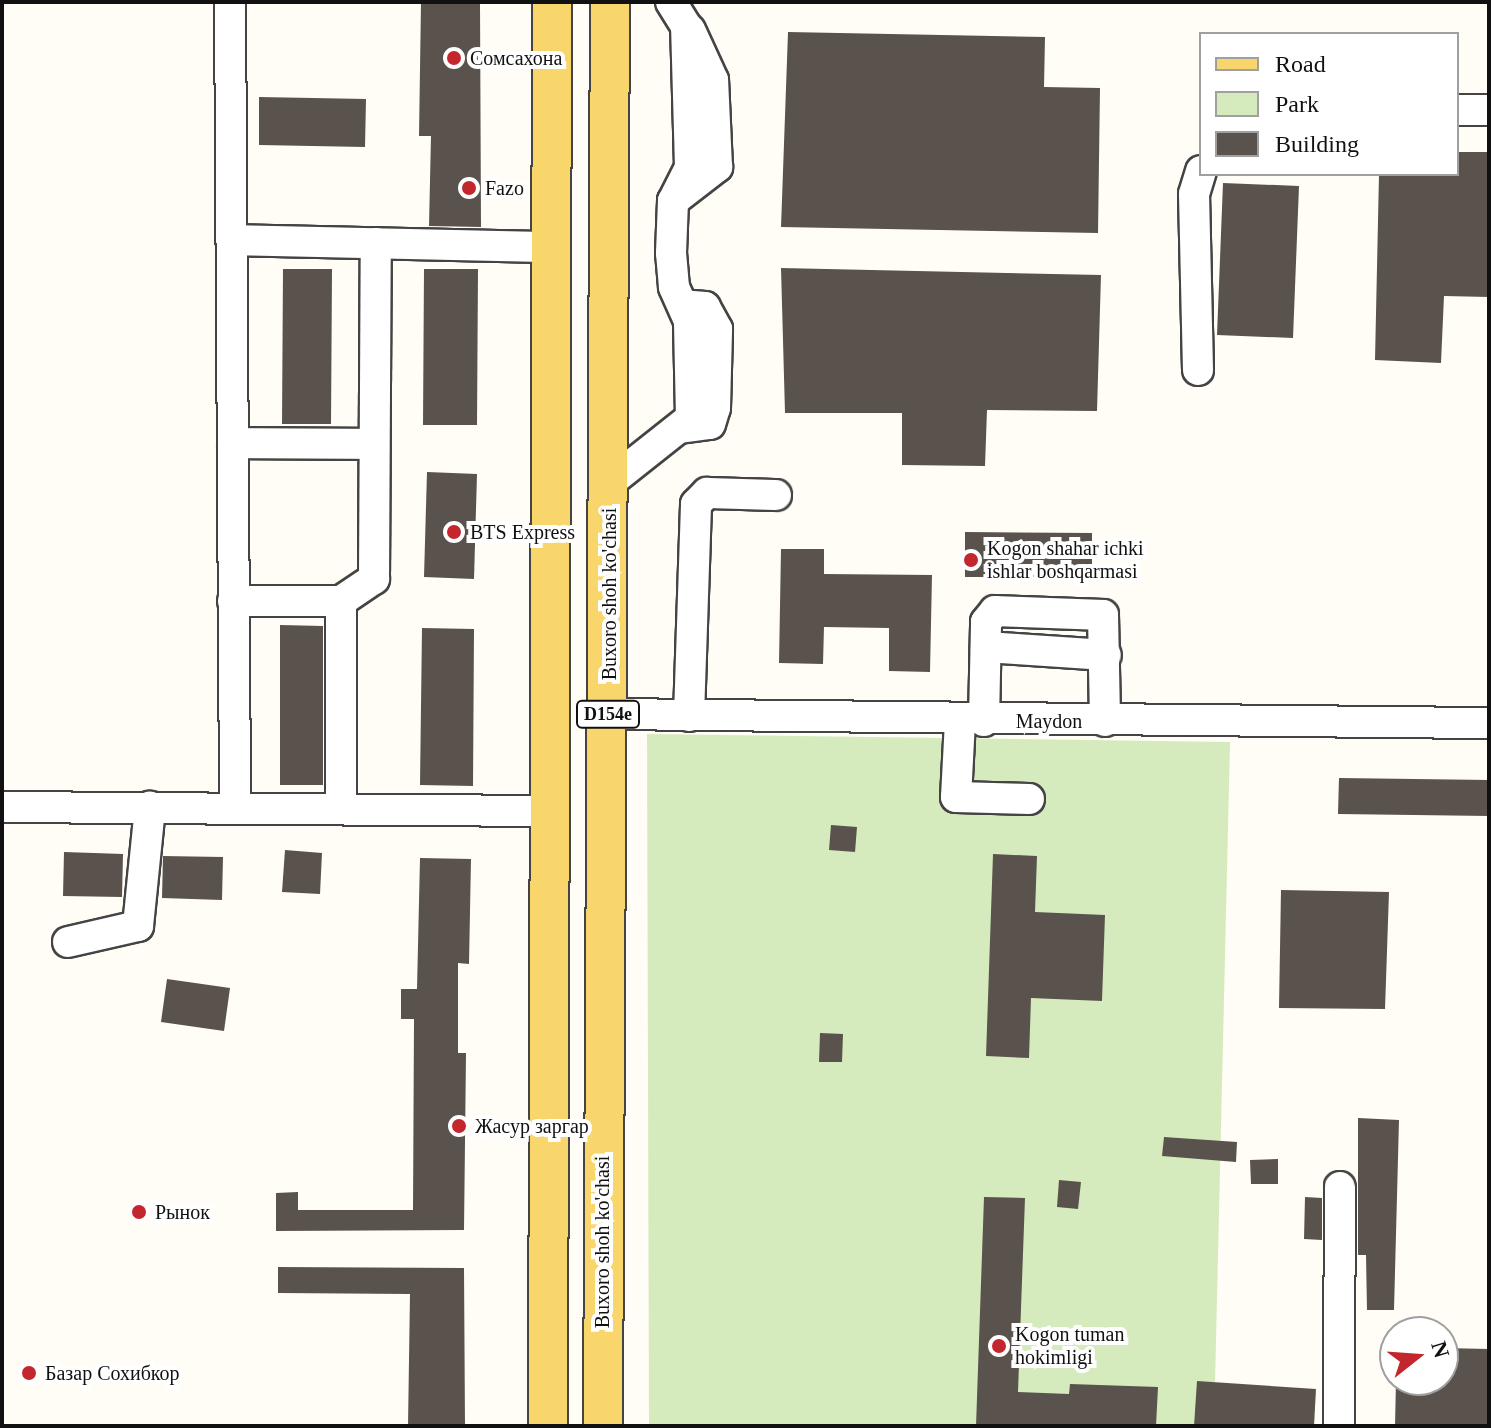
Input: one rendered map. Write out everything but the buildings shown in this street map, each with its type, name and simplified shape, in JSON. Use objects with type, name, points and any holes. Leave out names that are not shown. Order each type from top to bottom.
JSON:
[{"type":"main road","name":"D154e","points":[[548,1426],[547,811],[552,2]]},
{"type":"main road","name":"Buxoro shoh ko'chasi","points":[[603,1426],[610,2]]},
{"type":"main road","points":[[548,714],[608,714]]},
{"type":"street","points":[[230,2],[235,808]]},
{"type":"street","points":[[609,483],[691,418],[683,305],[674,287],[673,201],[690,167],[678,14]]},
{"type":"street","points":[[1459,110],[1489,110]]},
{"type":"street","points":[[1198,370],[1194,194],[1199,176]]},
{"type":"street","points":[[232,240],[551,247]]},
{"type":"street","points":[[233,601],[341,601],[374,579],[376,243]]},
{"type":"street","points":[[233,443],[373,444]]},
{"type":"street","points":[[689,716],[696,504],[707,493],[776,495]]},
{"type":"street","points":[[341,601],[341,809]]},
{"type":"street","points":[[1029,799],[956,797],[986,647],[1106,655],[1105,721]]},
{"type":"street","name":"Maydon","points":[[608,714],[972,721],[1489,723]]},
{"type":"street","points":[[2,807],[547,811]]},
{"type":"street","points":[[68,942],[138,926],[150,807]]},
{"type":"street","points":[[1339,1426],[1340,1187]]},
{"type":"green space","points":[[647,734],[1230,742],[1214,1426],[649,1426]]},
{"type":"place","name":"Сомсахона","points":[[454,58]]},
{"type":"place","name":"Fazo","points":[[469,188]]},
{"type":"place","name":"BTS Express","points":[[454,532]]},
{"type":"place","name":"Kogon shahar ichki ishlar boshqarmasi","points":[[971,560]]},
{"type":"place","name":"Жасур заргар","points":[[459,1126]]},
{"type":"place","name":"Рынок","points":[[139,1212]]},
{"type":"place","name":"Kogon tuman hokimligi","points":[[999,1346]]},
{"type":"place","name":"Базар Сохибкор","points":[[29,1373]]}]
